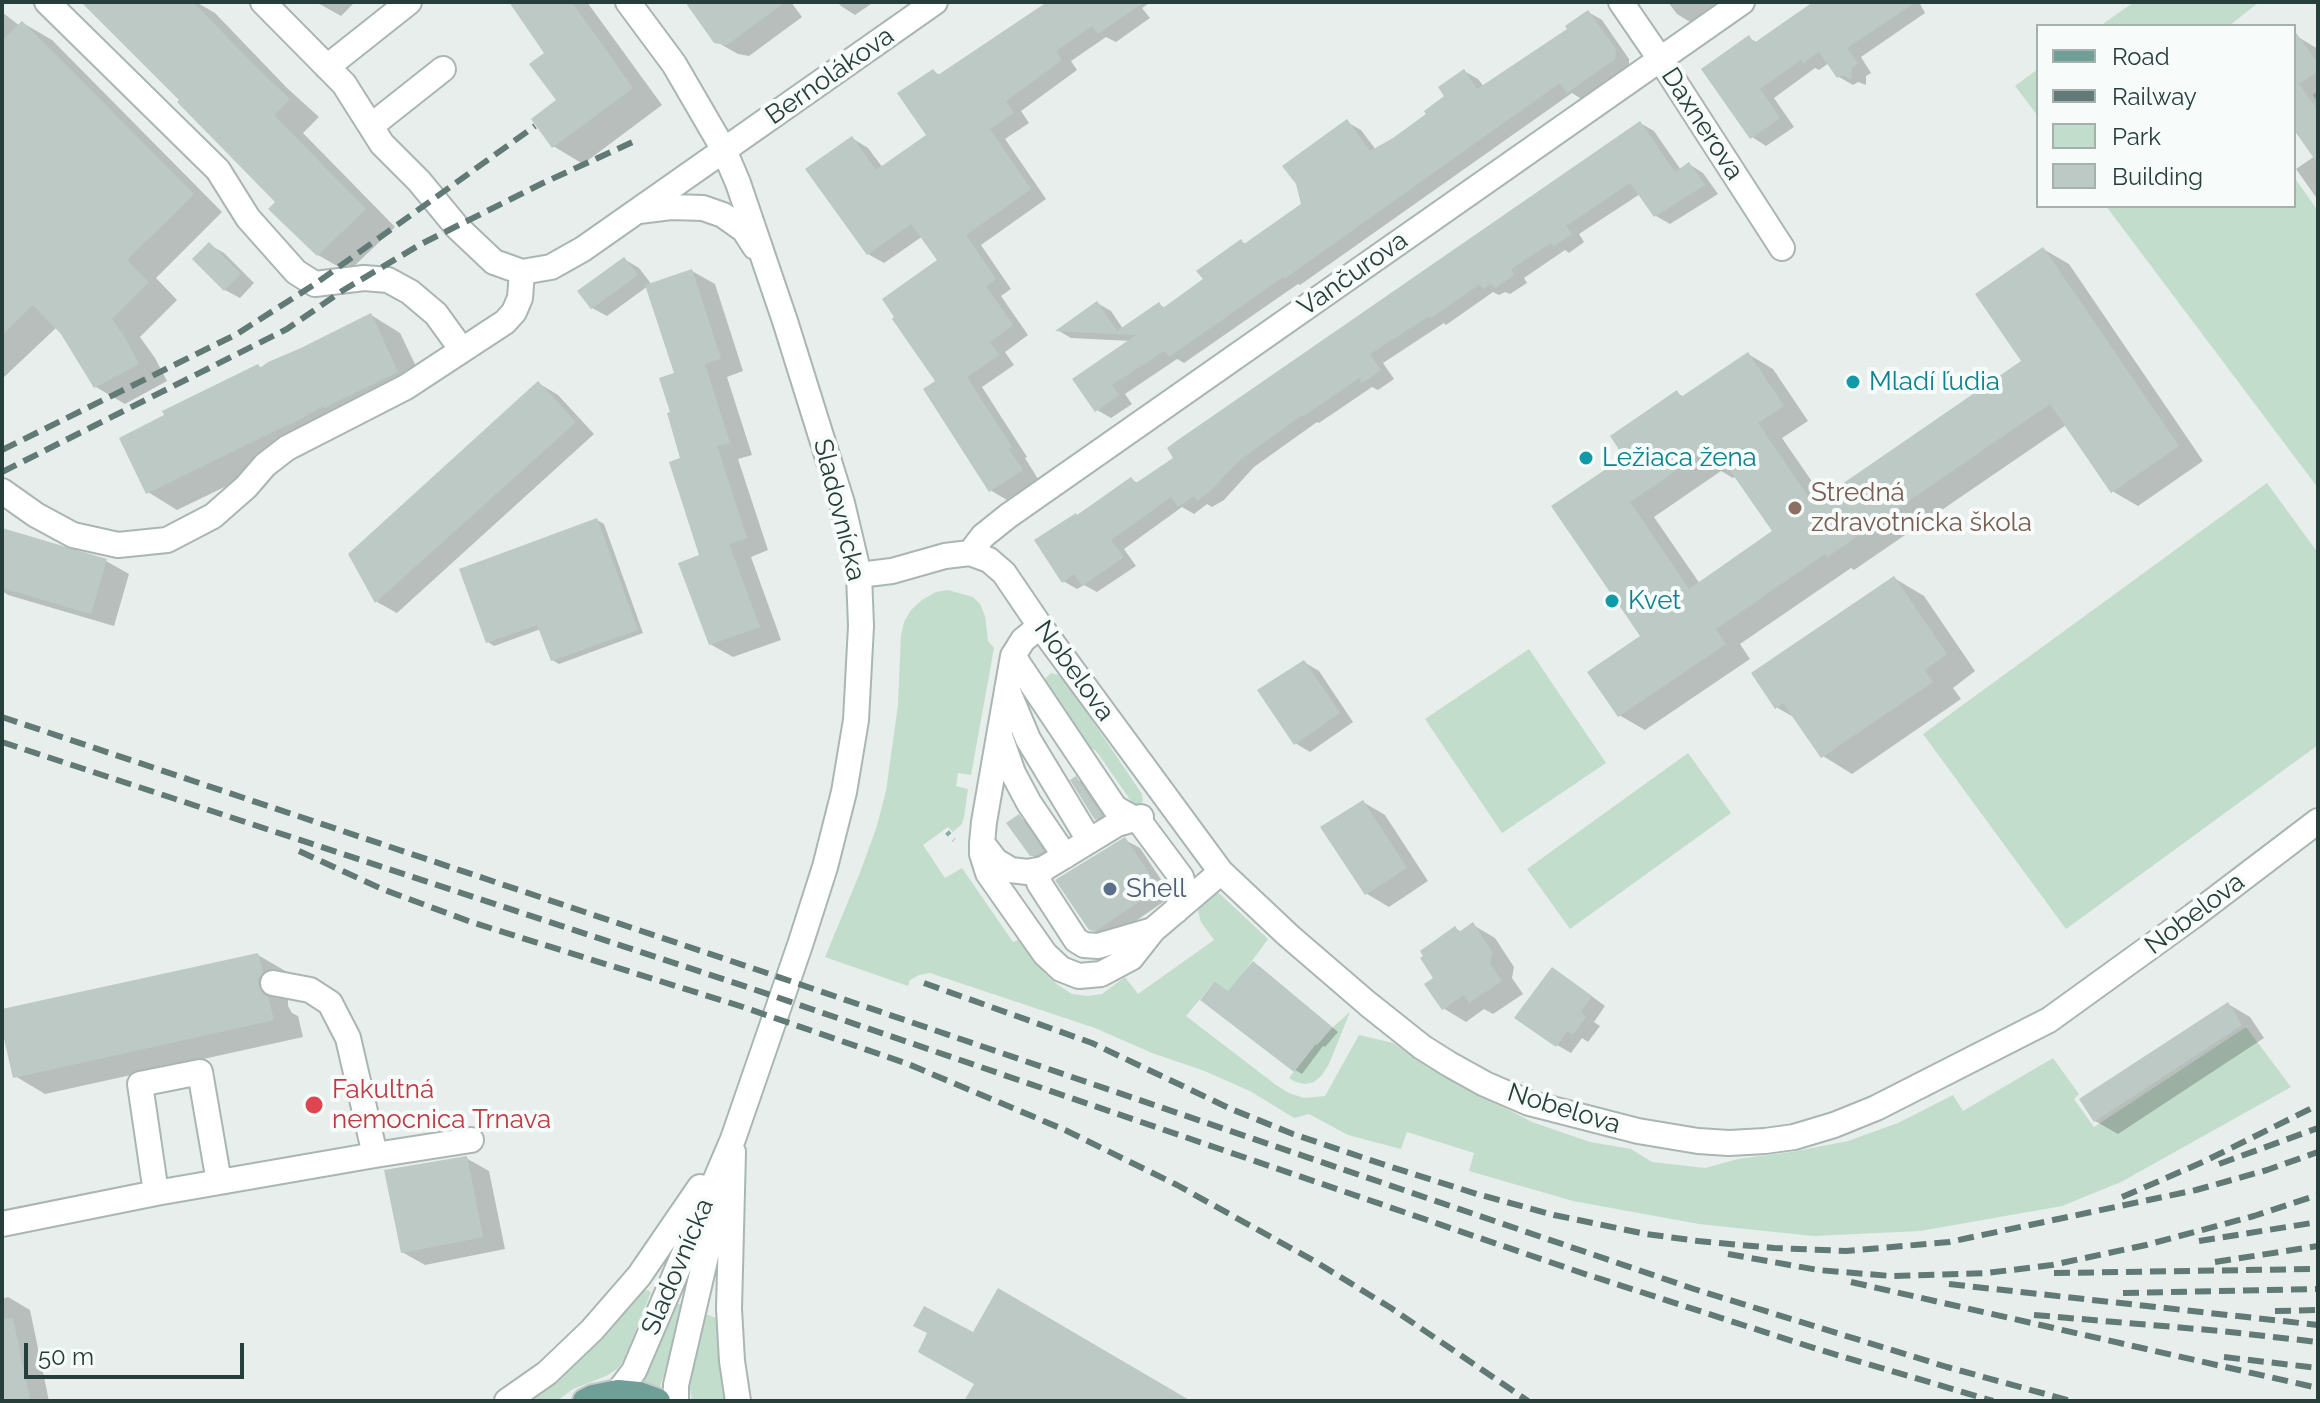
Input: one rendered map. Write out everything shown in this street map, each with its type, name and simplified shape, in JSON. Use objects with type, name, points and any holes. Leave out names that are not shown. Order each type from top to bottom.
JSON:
[{"type":"main road","points":[[585,1401],[618,1392],[639,1394],[658,1401]]},
{"type":"street","points":[[47,2],[218,170],[248,218],[296,272],[315,284],[364,278],[388,280],[410,292],[436,314],[462,350]]},
{"type":"street","points":[[2,491],[36,515],[73,535],[118,545],[167,540],[213,516],[287,448],[406,387],[505,322],[514,312],[520,298],[522,272],[494,262],[457,227],[419,181],[382,144],[344,84],[263,2]]},
{"type":"street","points":[[327,67],[409,2]]},
{"type":"street","name":"Sladovnícka","points":[[618,1392],[634,1371],[733,1139],[825,867],[844,792],[856,720],[861,626],[859,575],[842,503],[738,183],[724,150],[674,64],[628,2]]},
{"type":"street","name":"Bernolákova","points":[[522,272],[551,267],[583,249],[935,2]]},
{"type":"street","name":"Daxnerova","points":[[1621,2],[1782,248]]},
{"type":"street","name":"Vančurova","points":[[970,553],[983,536],[1008,516],[1742,2]]},
{"type":"street","points":[[371,126],[443,69]]},
{"type":"street","points":[[637,211],[671,207],[703,208],[723,215],[744,230],[764,258]]},
{"type":"street","points":[[859,575],[892,571],[945,556],[970,553]]},
{"type":"street","name":"Nobelova","points":[[970,553],[989,560],[1004,573],[1221,872],[1289,936],[1368,1004],[1422,1047],[1449,1064],[1529,1103],[1638,1131],[1729,1143],[1794,1137],[1876,1108],[2049,1020],[2318,821]]},
{"type":"street","points":[[1040,626],[1023,640],[1013,656],[982,843],[988,873],[1045,954],[1061,969],[1079,976],[1101,974],[1131,958],[1153,930],[1221,872]]},
{"type":"street","points":[[1013,656],[1115,808],[1140,822],[1181,877],[1184,888],[1174,913]]},
{"type":"street","points":[[1007,689],[1028,739],[1089,840]]},
{"type":"street","points":[[999,734],[1013,773],[1029,803],[1065,856]]},
{"type":"street","points":[[982,843],[996,861],[1011,870],[1027,872],[1043,869],[1117,824],[1131,818],[1151,817],[1172,805]]},
{"type":"street","points":[[1043,869],[1039,883],[1076,940],[1084,945],[1098,946],[1153,930]]},
{"type":"street","points":[[273,983],[310,990],[330,1003],[348,1038],[375,1155]]},
{"type":"street","points":[[156,1193],[140,1084],[200,1072],[219,1182]]},
{"type":"street","points":[[507,1401],[547,1373],[609,1311],[639,1276],[733,1139]]},
{"type":"street","points":[[733,1139],[729,1309],[738,1401]]},
{"type":"street","name":"Sladovnícka","points":[[676,1401],[676,1385],[733,1139]]},
{"type":"street","points":[[2,1224],[156,1193],[471,1140]]},
{"type":"path","points":[[947,832],[954,840]]},
{"type":"green space","points":[[2134,2],[2259,2],[2232,24],[2103,24]]},
{"type":"green space","points":[[2036,70],[2036,113],[2015,86]]},
{"type":"green space","points":[[2296,180],[2318,211],[2318,488],[2108,208],[2296,208]]},
{"type":"green space","points":[[2267,483],[2318,553],[2318,745],[2066,929],[1923,734]]},
{"type":"green space","points":[[948,590],[973,597],[980,604],[988,641],[994,648],[971,775],[958,773],[956,786],[968,789],[962,824],[953,832],[948,827],[923,845],[945,878],[962,868],[1013,942],[1020,939],[1045,974],[1058,985],[1072,994],[1088,996],[1102,994],[1125,977],[1138,994],[1214,940],[1201,922],[1198,911],[1200,900],[1214,891],[1221,895],[1268,939],[1238,980],[1317,1045],[1350,1012],[1329,1064],[1314,1082],[1305,1084],[1289,1078],[1308,1053],[1215,981],[1186,1016],[1289,1093],[1304,1098],[1325,1096],[1359,1035],[1393,1043],[1443,1076],[1532,1122],[1590,1142],[1631,1149],[1652,1162],[1705,1168],[1738,1159],[1848,1141],[1898,1123],[1953,1095],[1963,1111],[2053,1058],[2079,1094],[2074,1099],[2094,1127],[2246,1027],[2291,1087],[2121,1182],[2062,1206],[1920,1231],[1813,1236],[1699,1224],[1573,1201],[1469,1171],[1474,1153],[1407,1132],[1401,1149],[1348,1135],[1309,1114],[1294,1118],[1250,1091],[1202,1070],[1152,1053],[1095,1028],[930,973],[910,980],[908,986],[825,957],[876,829],[886,791],[898,705],[904,622],[922,600],[936,592]]},
{"type":"green space","points":[[1529,649],[1606,763],[1502,833],[1425,719]]},
{"type":"green space","points":[[1051,673],[1062,676],[1142,794],[1141,804],[1133,804],[1095,750],[1086,747],[1043,681]]},
{"type":"green space","points":[[1688,753],[1731,813],[1570,929],[1527,869]]},
{"type":"green space","points":[[641,1288],[651,1292],[624,1360],[617,1369],[573,1389],[557,1401],[525,1401]]},
{"type":"green space","points":[[674,1302],[684,1306],[660,1387],[644,1381]]},
{"type":"green space","points":[[706,1314],[716,1318],[726,1401],[692,1401],[691,1369]]},
{"type":"building","points":[[81,2],[193,2],[290,99],[274,115],[366,209],[317,256],[268,209],[275,202]]},
{"type":"building","points":[[509,2],[572,2],[633,88],[552,148],[531,119],[556,100],[529,64],[544,53]]},
{"type":"building","points":[[685,2],[785,2],[727,45],[714,43]]},
{"type":"building","points":[[1047,2],[1144,2],[1098,34],[1092,26],[1056,51],[1062,60],[1006,101],[1014,113],[990,129],[1031,189],[966,235],[996,279],[986,286],[1013,325],[990,342],[999,355],[967,377],[1012,447],[1009,449],[1023,470],[989,492],[923,389],[935,381],[892,319],[894,317],[882,299],[937,260],[911,224],[867,255],[805,169],[852,136],[876,170],[926,135],[897,93],[933,69],[938,75]]},
{"type":"building","points":[[1813,2],[1916,2],[1847,48],[1858,64],[1852,68],[1851,79],[1842,75],[1837,78],[1819,52],[1803,63],[1801,60],[1760,89],[1780,118],[1750,139],[1701,69],[1749,35],[1754,43]]},
{"type":"building","points":[[1588,10],[1616,49],[1615,59],[1567,93],[1560,83],[1169,357],[1164,351],[1112,385],[1119,395],[1095,412],[1072,379],[1136,335],[1055,331],[1097,301],[1117,331],[1159,302],[1163,308],[1203,279],[1196,271],[1241,239],[1244,244],[1301,204],[1296,184],[1282,166],[1347,119],[1370,151],[1426,114],[1424,111],[1444,96],[1438,87],[1464,69],[1477,89],[1567,29],[1565,26]]},
{"type":"building","points":[[22,21],[194,194],[127,260],[149,282],[112,319],[139,364],[94,388],[61,334],[33,305],[2,335],[2,41]]},
{"type":"building","points":[[2296,33],[2318,63],[2318,71],[2299,84],[2318,110],[2318,164],[2296,133]]},
{"type":"building","points":[[1640,121],[1675,172],[1689,162],[1705,185],[1654,217],[1630,183],[1566,226],[1572,234],[1554,246],[1551,243],[1511,269],[1514,275],[1495,288],[1491,284],[1483,289],[1480,284],[1370,354],[1381,370],[1362,383],[1359,378],[1302,415],[1240,460],[1197,501],[1194,496],[1178,507],[1171,497],[1111,540],[1124,557],[1082,586],[1074,574],[1062,583],[1034,540],[1077,515],[1131,477],[1136,483],[1173,458],[1167,448],[1175,442]]},
{"type":"building","points":[[209,242],[241,274],[224,291],[192,259]]},
{"type":"building","points":[[2043,247],[2179,446],[2111,493],[2050,404],[1716,629],[1726,644],[1618,717],[1587,672],[1640,636],[1551,506],[1624,457],[1610,436],[1677,390],[1681,397],[1748,352],[1784,406],[1758,423],[1813,504],[2021,361],[1975,294]],"holes":[[[1699,455],[1706,465],[1720,456],[1772,531],[1689,589],[1630,502]]]},
{"type":"building","points":[[624,257],[638,275],[591,309],[577,291]]},
{"type":"building","points":[[692,269],[721,359],[705,364],[730,443],[717,446],[747,538],[729,544],[760,627],[709,645],[678,563],[699,555],[669,462],[680,458],[659,378],[674,373],[645,285]]},
{"type":"building","points":[[371,313],[398,372],[146,494],[119,438],[164,415],[162,411],[258,364],[260,368]]},
{"type":"building","points":[[538,381],[576,422],[375,603],[348,554]]},
{"type":"building","points":[[597,518],[638,630],[551,661],[537,625],[486,643],[459,569]]},
{"type":"building","points":[[2,528],[107,559],[91,614],[2,588]]},
{"type":"building","points":[[1894,576],[1947,654],[1925,670],[1933,682],[1821,758],[1783,703],[1775,709],[1751,673]]},
{"type":"building","points":[[1304,660],[1340,713],[1294,745],[1257,690]]},
{"type":"building","points":[[1076,776],[1102,816],[1095,820],[1070,780]]},
{"type":"building","points":[[1363,800],[1407,868],[1365,895],[1320,827]]},
{"type":"building","points":[[1019,814],[1044,851],[1038,855],[1030,856],[1006,823]]},
{"type":"building","name":"Shell","points":[[1125,837],[1159,888],[1096,931],[1089,930],[1055,880]]},
{"type":"building","points":[[1473,922],[1492,952],[1490,964],[1502,981],[1469,1003],[1464,995],[1442,1010],[1424,984],[1433,978],[1420,958],[1423,956],[1420,951],[1455,926],[1459,932]]},
{"type":"building","points":[[258,953],[263,972],[258,979],[259,987],[268,997],[274,1020],[13,1078],[2,1030],[2,1009]]},
{"type":"building","points":[[1253,961],[1332,1027],[1294,1072],[1200,1000],[1215,981],[1228,991]]},
{"type":"building","points":[[1552,967],[1592,996],[1581,1012],[1586,1017],[1573,1035],[1567,1031],[1556,1047],[1514,1018]]},
{"type":"building","points":[[2228,1002],[2242,1025],[2094,1122],[2079,1099]]},
{"type":"building","points":[[467,1156],[483,1237],[401,1253],[384,1170]]},
{"type":"building","points":[[998,1288],[1191,1401],[964,1401],[974,1384],[918,1352],[927,1333],[913,1326],[924,1306],[973,1332]]},
{"type":"building","points":[[13,1318],[30,1401],[2,1401],[2,1319]]},
{"type":"railway","points":[[2,450],[237,334],[315,284],[535,126]]},
{"type":"railway","points":[[2,472],[287,329],[342,291],[421,244],[635,141]]},
{"type":"railway","points":[[2,717],[755,969],[1694,1289],[1947,1367],[2071,1401]]},
{"type":"railway","points":[[2,742],[750,988],[1576,1271],[1817,1349],[1993,1401]]},
{"type":"railway","points":[[299,851],[382,889],[471,922],[743,1007],[908,1064],[1065,1130],[1177,1185],[1316,1262],[1391,1308],[1528,1401]]},
{"type":"railway","points":[[924,983],[1092,1043],[1231,1109],[1385,1165],[1554,1215],[1698,1241],[1846,1251],[1949,1242],[2196,1190],[2318,1152]]},
{"type":"railway","points":[[2122,1197],[2203,1162],[2318,1105]]},
{"type":"railway","points":[[2219,1164],[2318,1128]]},
{"type":"railway","points":[[1728,1254],[1818,1270],[1891,1276],[1987,1273],[2052,1265],[2146,1245],[2318,1195]]},
{"type":"railway","points":[[2199,1241],[2318,1222]]},
{"type":"railway","points":[[2215,1262],[2318,1246]]},
{"type":"railway","points":[[2054,1273],[2318,1269]]},
{"type":"railway","points":[[1851,1282],[2318,1388]]},
{"type":"railway","points":[[1949,1284],[2318,1325]]},
{"type":"railway","points":[[2123,1293],[2318,1289]]},
{"type":"railway","points":[[2275,1311],[2318,1310]]},
{"type":"railway","points":[[2034,1315],[2318,1342]]},
{"type":"railway","points":[[2224,1357],[2318,1368]]},
{"type":"place","name":"Mladí ľudia","points":[[1853,382]]},
{"type":"place","name":"Ležiaca žena","points":[[1586,458]]},
{"type":"place","name":"Stredná zdravotnícka škola","points":[[1795,508]]},
{"type":"place","name":"Kvet","points":[[1612,601]]},
{"type":"place","name":"Shell","points":[[1110,889]]},
{"type":"place","name":"Fakultná nemocnica Trnava","points":[[314,1105]]}]
